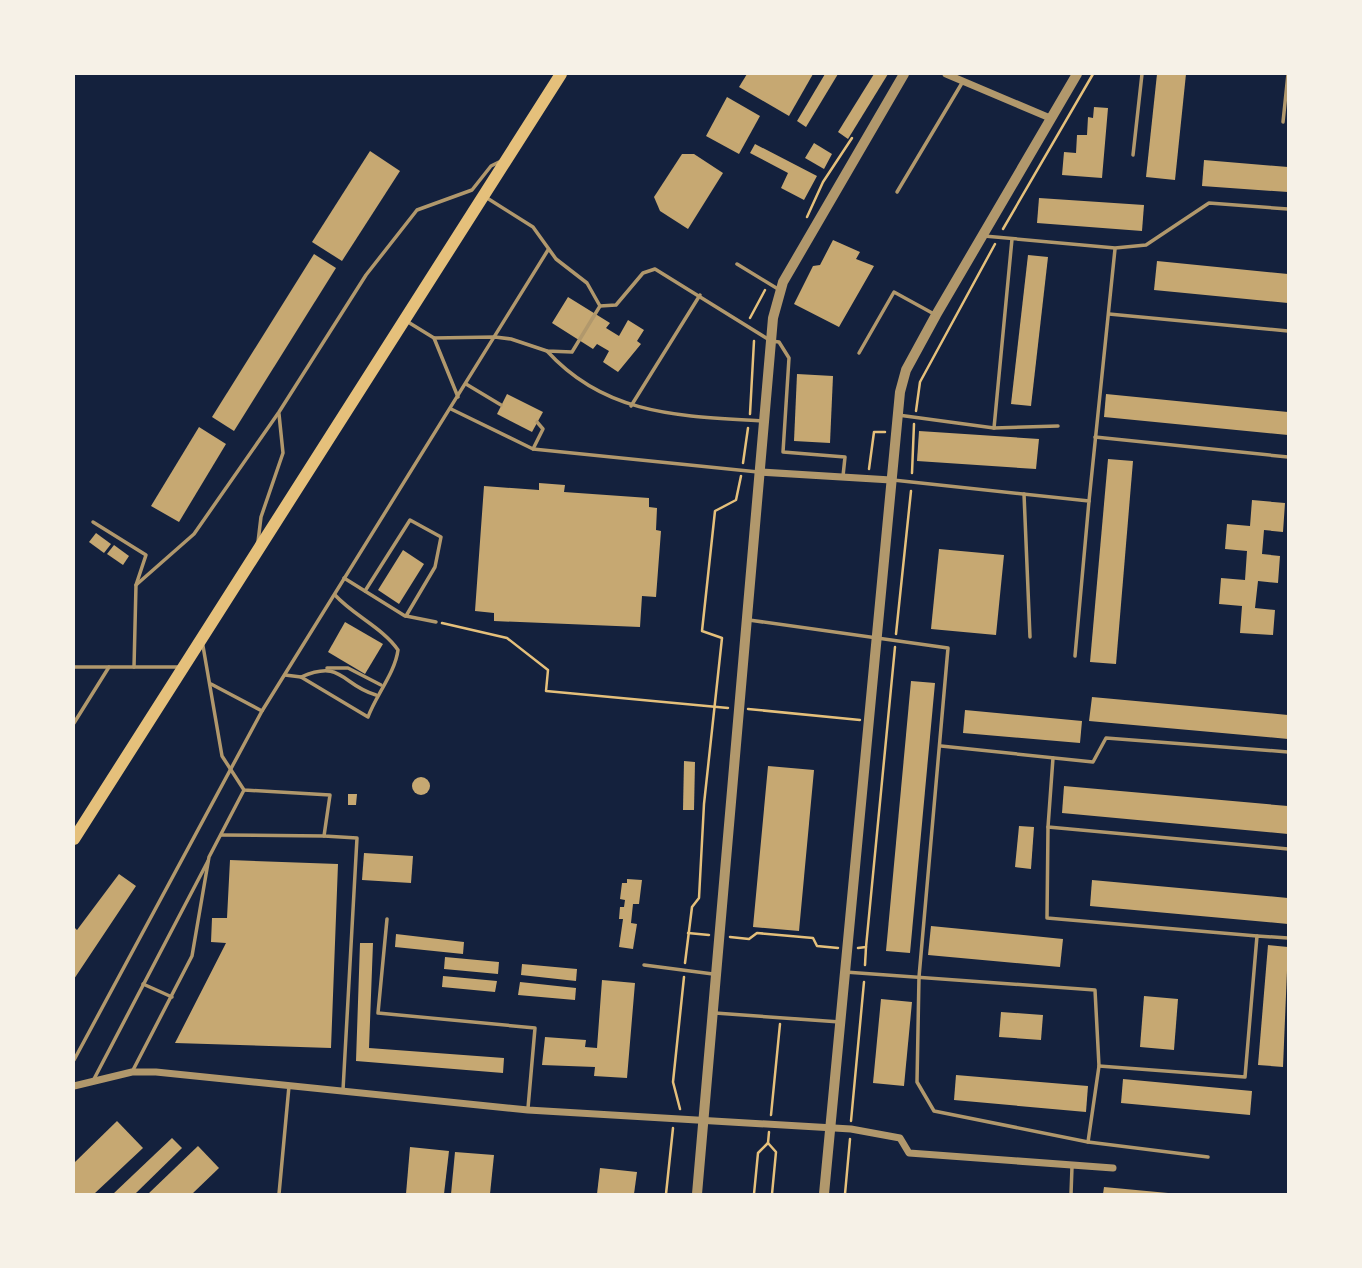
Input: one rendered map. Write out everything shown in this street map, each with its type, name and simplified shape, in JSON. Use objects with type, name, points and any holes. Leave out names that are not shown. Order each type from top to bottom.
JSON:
[{"type":"highway","points":[[74,839],[561,74]]},
{"type":"street","points":[[697,1195],[771,341],[780,290],[904,74]]},
{"type":"street","points":[[946,74],[1050,118]]},
{"type":"street","points":[[824,1195],[894,432],[906,370],[1077,74]]},
{"type":"street","points":[[760,472],[891,480]]},
{"type":"street","points":[[74,1086],[94,1079],[132,1072],[156,1072],[528,1110],[674,1121],[851,1129],[900,1138],[909,1153],[1113,1168]]},
{"type":"lane","points":[[1133,155],[1142,74]]},
{"type":"lane","points":[[1283,122],[1288,74]]},
{"type":"lane","points":[[897,192],[964,81]]},
{"type":"lane","points":[[135,585],[194,534],[279,412],[366,275],[417,210],[472,190],[491,166],[507,158]]},
{"type":"lane","points":[[484,197],[533,228],[548,250],[587,283],[600,306]]},
{"type":"lane","points":[[982,236],[1115,248],[1146,245],[1209,202],[1289,209]]},
{"type":"lane","points":[[994,428],[1012,239]]},
{"type":"lane","points":[[1074,656],[1115,248]]},
{"type":"lane","points":[[74,1060],[229,767],[548,250]]},
{"type":"lane","points":[[737,264],[780,290]]},
{"type":"lane","points":[[600,306],[617,305],[648,269],[655,269],[771,341],[779,342],[789,358],[783,452],[845,457],[843,478]]},
{"type":"lane","points":[[859,353],[894,292],[936,315]]},
{"type":"lane","points":[[631,406],[700,295]]},
{"type":"lane","points":[[406,320],[434,338],[495,337],[511,339],[547,351],[572,352],[600,306]]},
{"type":"lane","points":[[1108,314],[1289,331]]},
{"type":"lane","points":[[434,338],[458,397]]},
{"type":"lane","points":[[547,351],[564,369],[631,406],[658,414],[764,422]]},
{"type":"lane","points":[[466,384],[501,405]]},
{"type":"lane","points":[[451,409],[533,449],[760,472]]},
{"type":"lane","points":[[257,549],[261,517],[283,453],[279,412]]},
{"type":"lane","points":[[896,415],[994,428],[1058,426]]},
{"type":"lane","points":[[533,449],[543,429],[537,422]]},
{"type":"lane","points":[[1095,437],[1289,457]]},
{"type":"lane","points":[[891,480],[1089,501]]},
{"type":"lane","points":[[1024,494],[1030,637]]},
{"type":"lane","points":[[365,592],[410,520],[441,537],[435,567],[405,616]]},
{"type":"lane","points":[[93,522],[146,555],[135,585],[134,667]]},
{"type":"lane","points":[[344,578],[405,616],[436,622]]},
{"type":"lane","points":[[285,675],[301,677],[368,718],[376,695],[396,661],[398,650],[393,642],[349,611],[334,595]]},
{"type":"lane","points":[[748,620],[948,648],[919,977],[917,1083],[934,1111],[1088,1142],[1208,1157]]},
{"type":"lane","points":[[201,638],[222,755],[244,790]]},
{"type":"lane","points":[[74,667],[183,667]]},
{"type":"lane","points":[[74,723],[109,667]]},
{"type":"lane","points":[[301,677],[321,668],[348,668],[376,684],[382,684]]},
{"type":"lane","points":[[321,668],[333,671],[376,695]]},
{"type":"lane","points":[[211,684],[262,711]]},
{"type":"lane","points":[[941,746],[1093,762],[1106,738],[1289,752]]},
{"type":"lane","points":[[1053,758],[1048,827],[1047,918],[1289,938]]},
{"type":"lane","points":[[94,1079],[244,790]]},
{"type":"lane","points":[[244,790],[330,794],[324,836]]},
{"type":"lane","points":[[1048,827],[1289,849]]},
{"type":"lane","points":[[221,835],[357,838],[343,1092]]},
{"type":"lane","points":[[132,1072],[192,956],[209,857]]},
{"type":"lane","points":[[387,919],[378,1013],[535,1028],[528,1110]]},
{"type":"lane","points":[[1099,1066],[1245,1077],[1257,936]]},
{"type":"lane","points":[[644,965],[715,974]]},
{"type":"lane","points":[[845,972],[1095,990],[1099,1066],[1088,1142]]},
{"type":"lane","points":[[143,985],[172,997]]},
{"type":"lane","points":[[713,1013],[841,1023]]},
{"type":"lane","points":[[279,1195],[289,1086]]},
{"type":"lane","points":[[1071,1195],[1072,1165]]},
{"type":"path","points":[[845,1195],[866,947],[912,483],[913,433],[920,382],[999,236],[1093,74]]},
{"type":"path","points":[[801,227],[823,182],[854,136]]},
{"type":"path","points":[[666,1195],[674,1121],[680,1109],[673,1082],[688,933],[692,907],[699,898],[722,638],[702,631],[715,511],[736,500],[749,421],[756,350],[749,320],[769,283]]},
{"type":"path","points":[[868,479],[874,432],[913,433]]},
{"type":"path","points":[[436,622],[508,638],[548,670],[546,691],[868,721]]},
{"type":"path","points":[[688,933],[749,939],[757,933],[813,937],[817,946],[847,950],[866,947]]},
{"type":"path","points":[[754,1195],[758,1153],[768,1143],[781,1018]]},
{"type":"path","points":[[768,1143],[776,1152],[772,1195]]},
{"type":"building","points":[[747,74],[813,74],[789,116],[739,87]]},
{"type":"building","points":[[825,74],[838,74],[806,127],[797,121]]},
{"type":"building","points":[[874,74],[888,74],[848,139],[838,132]]},
{"type":"building","points":[[1157,74],[1186,74],[1175,180],[1146,177]]},
{"type":"building","points":[[727,97],[760,116],[739,154],[706,136]]},
{"type":"building","points":[[1094,107],[1108,108],[1102,178],[1062,175],[1064,152],[1076,153],[1077,135],[1087,135],[1088,117],[1093,118]]},
{"type":"building","points":[[814,143],[832,154],[824,169],[805,158]]},
{"type":"building","points":[[755,144],[817,176],[804,200],[781,188],[788,173],[750,153]]},
{"type":"building","points":[[370,151],[400,171],[342,261],[312,242]]},
{"type":"building","points":[[682,154],[694,154],[723,173],[688,229],[660,211],[654,197]]},
{"type":"building","points":[[1204,160],[1288,167],[1288,192],[1202,186]]},
{"type":"building","points":[[1039,198],[1144,205],[1142,231],[1037,223]]},
{"type":"building","points":[[833,240],[860,252],[856,259],[874,266],[839,327],[794,304],[813,266],[820,265]]},
{"type":"building","points":[[314,254],[336,268],[234,431],[212,417]]},
{"type":"building","points":[[1028,255],[1048,257],[1031,406],[1011,404]]},
{"type":"building","points":[[1157,261],[1288,274],[1288,303],[1154,290]]},
{"type":"building","points":[[568,297],[610,323],[606,328],[619,336],[628,320],[644,330],[637,341],[641,344],[618,372],[603,362],[609,351],[597,344],[593,349],[552,323]]},
{"type":"building","points":[[797,374],[833,376],[830,443],[794,441]]},
{"type":"building","points":[[507,394],[543,412],[532,432],[497,414]]},
{"type":"building","points":[[1106,394],[1288,412],[1288,435],[1104,417]]},
{"type":"building","points":[[199,427],[226,444],[179,522],[151,506]]},
{"type":"building","points":[[919,431],[1039,439],[1036,469],[917,461]]},
{"type":"building","points":[[1108,459],[1133,461],[1116,664],[1090,662]]},
{"type":"building","points":[[539,483],[565,485],[564,492],[649,498],[649,507],[657,508],[656,530],[661,531],[656,597],[642,596],[640,627],[494,621],[494,613],[475,611],[484,486],[539,490]]},
{"type":"building","points":[[1252,500],[1285,503],[1283,532],[1264,530],[1262,554],[1280,556],[1278,583],[1258,581],[1255,608],[1275,610],[1273,635],[1240,633],[1242,606],[1219,604],[1221,578],[1245,580],[1247,551],[1225,549],[1227,524],[1250,526]]},
{"type":"building","points":[[96,533],[111,544],[104,553],[89,542]]},
{"type":"building","points":[[114,545],[129,556],[123,565],[107,554]]},
{"type":"building","points":[[939,549],[1004,555],[996,635],[931,629]]},
{"type":"building","points":[[403,550],[424,564],[399,604],[378,590]]},
{"type":"building","points":[[345,622],[383,644],[365,674],[328,652]]},
{"type":"building","points":[[911,681],[935,683],[910,953],[886,951]]},
{"type":"building","points":[[1092,697],[1288,715],[1288,739],[1089,721]]},
{"type":"building","points":[[965,710],[1082,721],[1080,743],[963,733]]},
{"type":"building","points":[[684,761],[695,762],[694,810],[683,810]]},
{"type":"building","points":[[768,766],[814,770],[799,931],[753,927]]},
{"type":"building","points":[[421,777],[427,780],[430,786],[427,792],[421,795],[415,792],[412,786],[415,780]]},
{"type":"building","points":[[1064,786],[1288,806],[1288,834],[1062,813]]},
{"type":"building","points":[[348,794],[357,794],[356,805],[348,805]]},
{"type":"building","points":[[1019,826],[1034,827],[1031,869],[1015,867]]},
{"type":"building","points":[[364,853],[413,856],[411,883],[362,880]]},
{"type":"building","points":[[230,860],[338,864],[331,1048],[175,1043],[226,943],[211,942],[212,918],[227,918]]},
{"type":"building","points":[[119,874],[136,886],[74,979],[74,927],[77,930]]},
{"type":"building","points":[[627,879],[642,880],[639,904],[633,904],[631,923],[637,924],[633,949],[619,947],[623,919],[619,919],[620,907],[624,907],[625,900],[620,899],[622,883],[627,883]]},
{"type":"building","points":[[1092,880],[1288,898],[1288,924],[1090,906]]},
{"type":"building","points":[[931,926],[1063,939],[1060,967],[928,955]]},
{"type":"building","points":[[396,934],[464,942],[463,954],[395,947]]},
{"type":"building","points":[[360,943],[373,943],[369,1048],[504,1058],[503,1073],[356,1061]]},
{"type":"building","points":[[1268,945],[1288,947],[1283,1067],[1258,1065]]},
{"type":"building","points":[[445,957],[499,962],[498,974],[444,969]]},
{"type":"building","points":[[522,964],[577,969],[576,981],[521,975]]},
{"type":"building","points":[[443,976],[497,981],[495,992],[442,987]]},
{"type":"building","points":[[602,980],[635,983],[627,1078],[594,1076],[595,1067],[542,1065],[545,1037],[586,1040],[585,1047],[597,1048]]},
{"type":"building","points":[[520,982],[576,988],[575,1000],[518,995]]},
{"type":"building","points":[[1144,996],[1178,999],[1174,1050],[1140,1047]]},
{"type":"building","points":[[881,999],[912,1002],[904,1086],[873,1083]]},
{"type":"building","points":[[1001,1012],[1043,1015],[1041,1040],[999,1037]]},
{"type":"building","points":[[956,1075],[1088,1086],[1086,1112],[954,1100]]},
{"type":"building","points":[[1123,1079],[1252,1091],[1250,1115],[1121,1103]]},
{"type":"building","points":[[117,1121],[143,1148],[94,1194],[74,1194],[74,1163]]},
{"type":"building","points":[[172,1138],[182,1148],[135,1194],[113,1194]]},
{"type":"building","points":[[198,1146],[219,1168],[192,1194],[148,1194]]},
{"type":"building","points":[[410,1147],[449,1151],[444,1194],[406,1194]]},
{"type":"building","points":[[455,1152],[494,1155],[490,1194],[451,1194]]},
{"type":"building","points":[[600,1168],[637,1172],[634,1194],[597,1194]]},
{"type":"building","points":[[1104,1187],[1168,1193],[1103,1194]]}]
